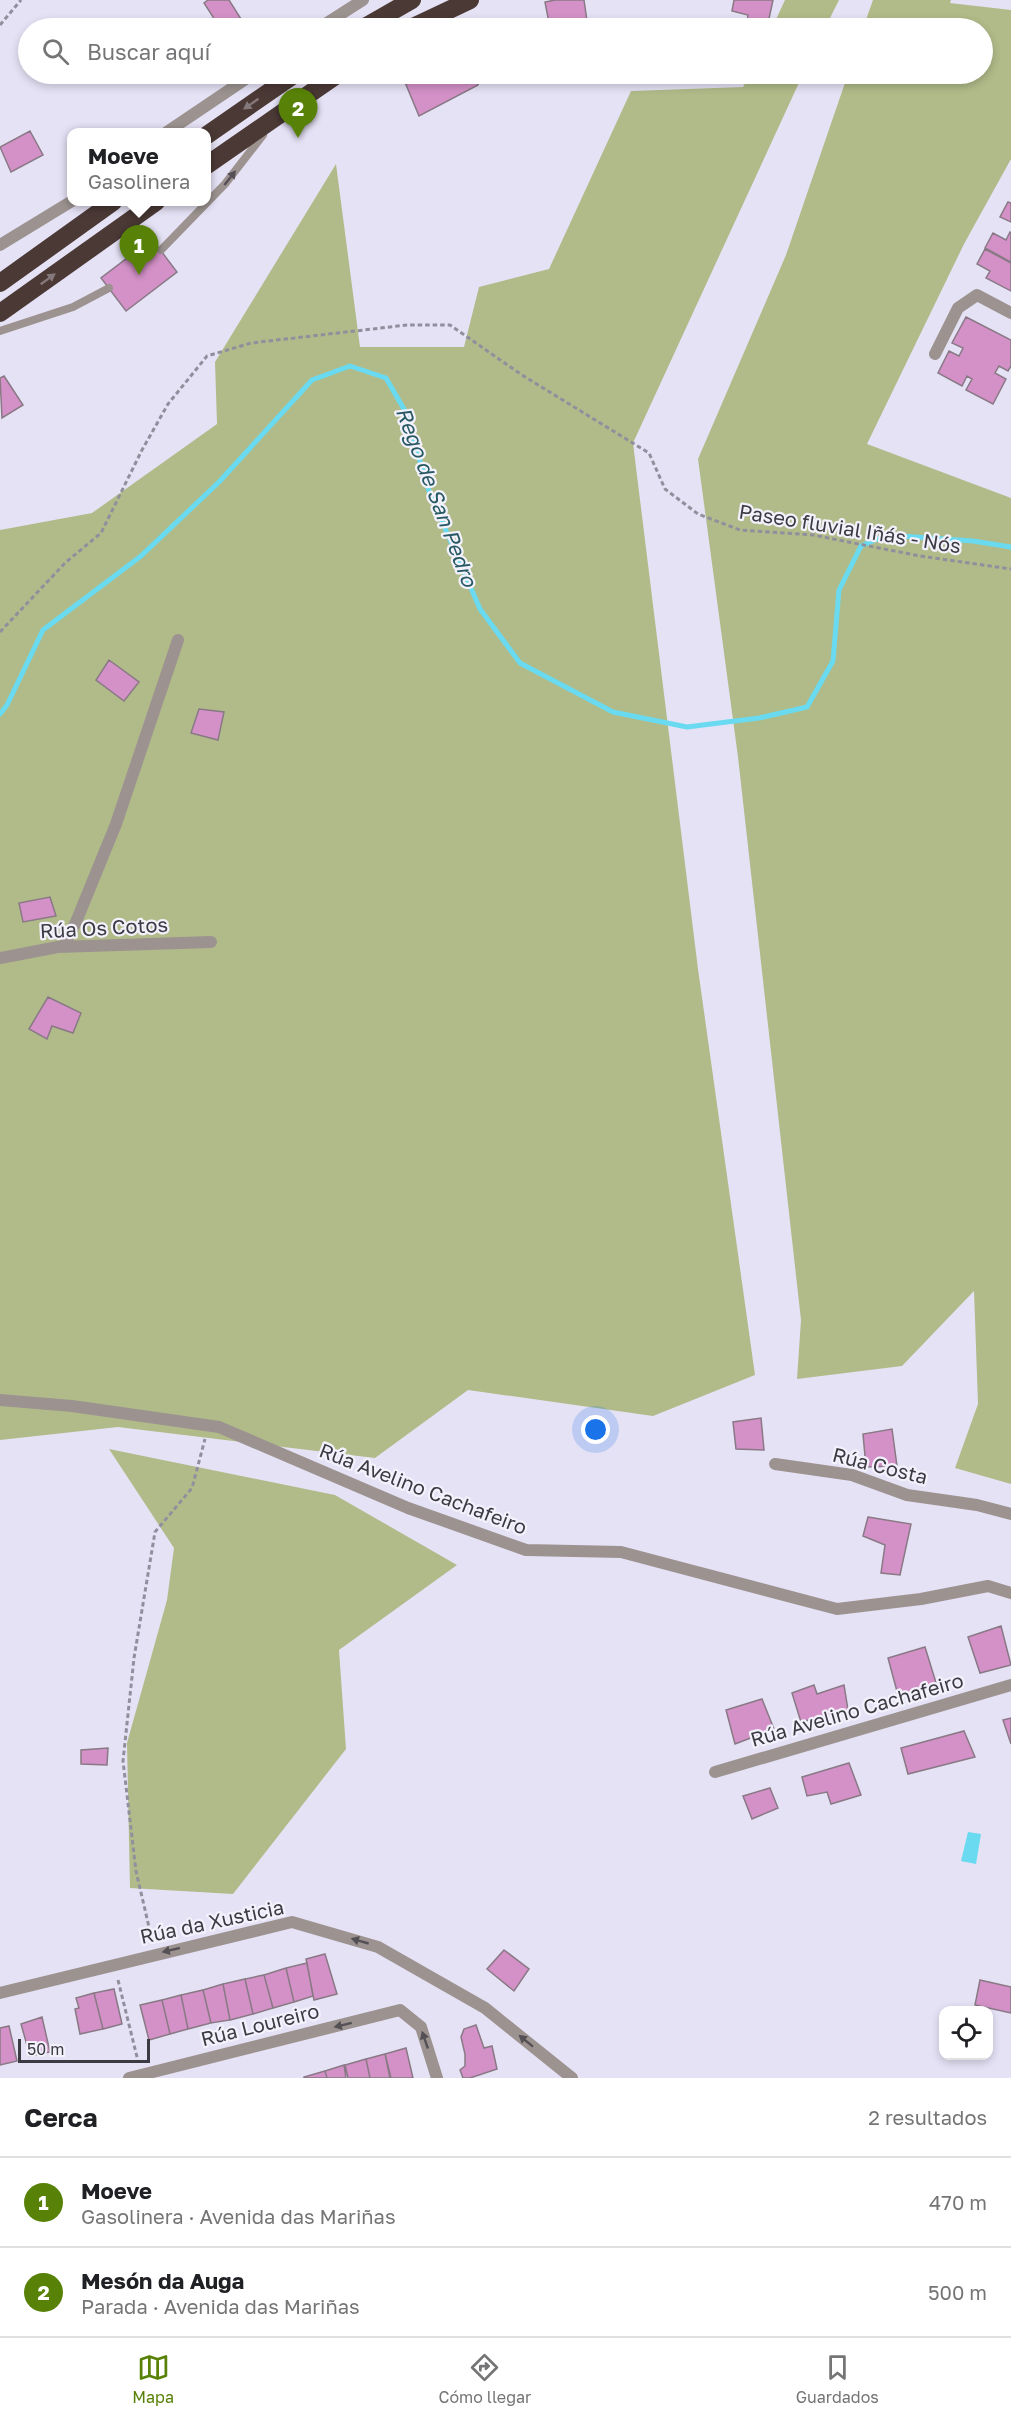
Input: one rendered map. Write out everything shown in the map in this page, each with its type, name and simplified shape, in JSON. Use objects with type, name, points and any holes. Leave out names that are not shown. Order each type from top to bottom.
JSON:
[{"type":"highway","points":[[380,18],[412,0]]},
{"type":"highway","points":[[432,18],[470,0]]},
{"type":"highway","points":[[211,132],[281,84]]},
{"type":"highway","points":[[211,162],[323,84]]},
{"type":"highway","points":[[0,283],[106,206]]},
{"type":"highway","points":[[0,313],[149,206]]},
{"type":"street","points":[[335,18],[363,0]]},
{"type":"street","points":[[173,128],[238,84]]},
{"type":"street","points":[[0,245],[67,204]]},
{"type":"street","points":[[935,354],[958,308],[976,295],[1011,313]]},
{"type":"street","points":[[63,947],[76,922],[116,824],[178,640]]},
{"type":"street","name":"Rúa Os Cotos","points":[[0,958],[63,947],[211,942]]},
{"type":"street","name":"Rúa Avelino Cachafeiro","points":[[0,1400],[72,1406],[219,1427],[408,1508],[526,1550],[621,1552],[837,1609],[921,1599],[988,1586],[1011,1593]]},
{"type":"street","name":"Rúa Costa","points":[[775,1464],[852,1475],[907,1495],[977,1504],[1011,1514]]},
{"type":"street","name":"Rúa Avelino Cachafeiro","points":[[715,1772],[1011,1686]]},
{"type":"street","name":"Rúa da Xusticia","points":[[0,1993],[292,1922],[378,1947],[485,2008],[572,2078]]},
{"type":"street","name":"Rúa Loureiro","points":[[135,2076],[400,2010],[421,2026],[437,2078]]},
{"type":"lane","points":[[211,198],[283,111]]},
{"type":"lane","points":[[161,250],[204,206]]},
{"type":"lane","points":[[0,331],[74,307],[109,288]]},
{"type":"path","points":[[0,25],[21,0]]},
{"type":"path","name":"Paseo fluvial Iñás - Nós","points":[[0,632],[65,563],[101,533],[142,450],[168,404],[207,356],[251,343],[407,325],[450,325],[522,375],[649,453],[665,489],[698,514],[740,530],[813,534],[1011,570]]},
{"type":"path","points":[[156,1954],[136,1871],[123,1761],[134,1658],[155,1532],[192,1488],[204,1449],[207,1426]]},
{"type":"path","points":[[114,1964],[135,2076]]},
{"type":"green space","points":[[785,0],[839,0],[830,18],[777,18]]},
{"type":"green space","points":[[873,0],[951,0],[950,3],[1011,10],[1011,159],[964,244],[867,444],[1011,498],[1011,1484],[955,1468],[978,1404],[974,1291],[902,1366],[797,1379],[801,1320],[738,757],[698,459],[786,255],[845,84],[993,84],[993,18],[867,18]]},
{"type":"green space","points":[[745,84],[798,84],[633,443],[698,969],[755,1375],[653,1416],[468,1390],[375,1458],[118,1427],[0,1440],[0,530],[92,513],[217,424],[215,362],[336,164],[360,347],[464,347],[479,287],[549,269],[631,91],[743,87]]},
{"type":"green space","points":[[109,1449],[335,1495],[457,1565],[339,1650],[346,1749],[233,1894],[130,1888],[127,1743],[167,1600],[174,1548]]},
{"type":"water","points":[[968,1832],[981,1834],[976,1864],[961,1861]]},
{"type":"building","points":[[208,0],[229,0],[240,18],[214,18],[204,3]]},
{"type":"building","points":[[584,0],[587,18],[548,18],[545,2]]},
{"type":"building","points":[[734,0],[773,0],[769,18],[748,18],[748,15],[732,11]]},
{"type":"building","points":[[406,84],[478,84],[478,85],[419,116]]},
{"type":"building","points":[[30,131],[43,155],[11,172],[0,147]]},
{"type":"building","points":[[1008,202],[1011,203],[1011,222],[1000,217]]},
{"type":"building","points":[[1010,232],[1011,262],[985,248],[993,233],[1006,240]]},
{"type":"building","points":[[152,239],[177,272],[126,311],[101,278]]},
{"type":"building","points":[[985,249],[1011,263],[1011,291],[986,278],[990,271],[977,264]]},
{"type":"building","points":[[966,317],[1011,340],[1011,366],[1008,371],[999,366],[995,373],[1006,379],[993,404],[966,390],[972,379],[967,376],[962,386],[938,373],[949,351],[959,356],[963,348],[952,343]]},
{"type":"building","points":[[4,376],[23,405],[2,418],[0,378]]},
{"type":"building","points":[[109,660],[139,682],[124,701],[96,680]]},
{"type":"building","points":[[199,709],[224,712],[218,740],[191,733]]},
{"type":"building","points":[[50,897],[56,916],[23,922],[19,903]]},
{"type":"building","points":[[48,997],[81,1013],[73,1033],[52,1026],[47,1039],[29,1029]]},
{"type":"building","points":[[761,1418],[764,1450],[736,1449],[733,1422]]},
{"type":"building","points":[[892,1429],[897,1466],[866,1467],[863,1434]]},
{"type":"building","points":[[868,1517],[911,1524],[900,1575],[881,1573],[885,1545],[863,1536]]},
{"type":"building","points":[[1001,1626],[1011,1665],[980,1673],[968,1637]]},
{"type":"building","points":[[925,1647],[937,1686],[898,1695],[888,1658]]},
{"type":"building","points":[[814,1685],[817,1694],[844,1685],[848,1710],[801,1722],[792,1693]]},
{"type":"building","points":[[762,1699],[774,1729],[735,1744],[726,1710]]},
{"type":"building","points":[[1011,1718],[1011,1744],[1003,1720]]},
{"type":"building","points":[[964,1731],[975,1757],[908,1774],[901,1748]]},
{"type":"building","points":[[108,1748],[107,1765],[81,1764],[81,1750]]},
{"type":"building","points":[[849,1763],[861,1795],[831,1804],[827,1792],[807,1796],[802,1777]]},
{"type":"building","points":[[770,1788],[778,1808],[752,1819],[743,1796]]},
{"type":"building","points":[[504,1950],[529,1969],[514,1991],[487,1969]]},
{"type":"building","points":[[325,1954],[337,1994],[314,2000],[306,1959]]},
{"type":"building","points":[[307,1963],[313,1996],[294,2002],[286,1968]]},
{"type":"building","points":[[286,1968],[294,2002],[273,2008],[264,1975]]},
{"type":"building","points":[[264,1975],[273,2008],[253,2014],[245,1979]]},
{"type":"building","points":[[245,1979],[253,2014],[230,2020],[223,1984]]},
{"type":"building","points":[[980,1980],[1011,1987],[1011,2013],[993,2009],[993,2006],[975,2005]]},
{"type":"building","points":[[223,1984],[230,2020],[211,2023],[203,1990]]},
{"type":"building","points":[[114,1989],[122,2024],[103,2029],[94,1993]]},
{"type":"building","points":[[203,1990],[211,2023],[188,2029],[181,1995]]},
{"type":"building","points":[[94,1993],[103,2029],[80,2034],[75,2009],[79,2008],[76,1998]]},
{"type":"building","points":[[181,1995],[188,2029],[170,2034],[162,2000]]},
{"type":"building","points":[[162,2000],[170,2034],[149,2040],[140,2005]]},
{"type":"building","points":[[42,2017],[50,2052],[30,2056],[21,2024]]},
{"type":"building","points":[[476,2025],[484,2048],[492,2046],[497,2069],[463,2078],[460,2070],[465,2066],[465,2054],[461,2037],[464,2029]]},
{"type":"building","points":[[9,2026],[17,2061],[0,2065],[0,2028]]},
{"type":"building","points":[[406,2048],[413,2078],[391,2078],[385,2054]]},
{"type":"building","points":[[385,2054],[390,2078],[370,2078],[366,2059]]},
{"type":"building","points":[[366,2059],[370,2078],[348,2078],[345,2065]]},
{"type":"building","points":[[344,2065],[346,2078],[327,2078],[325,2071]]},
{"type":"building","points":[[325,2071],[327,2078],[304,2078],[304,2077]]},
{"type":"waterway","name":"Rego de San Pedro","points":[[0,714],[7,705],[43,630],[141,556],[219,482],[312,380],[350,366],[386,378],[405,411],[429,491],[480,609],[520,663],[613,712],[687,727],[759,718],[807,707],[833,661],[839,590],[861,546],[887,535],[973,541],[1011,547]]},
{"type":"place","name":"Mesón da Auga","points":[[298,138]]},
{"type":"place","name":"Moeve","points":[[139,275]]}]
